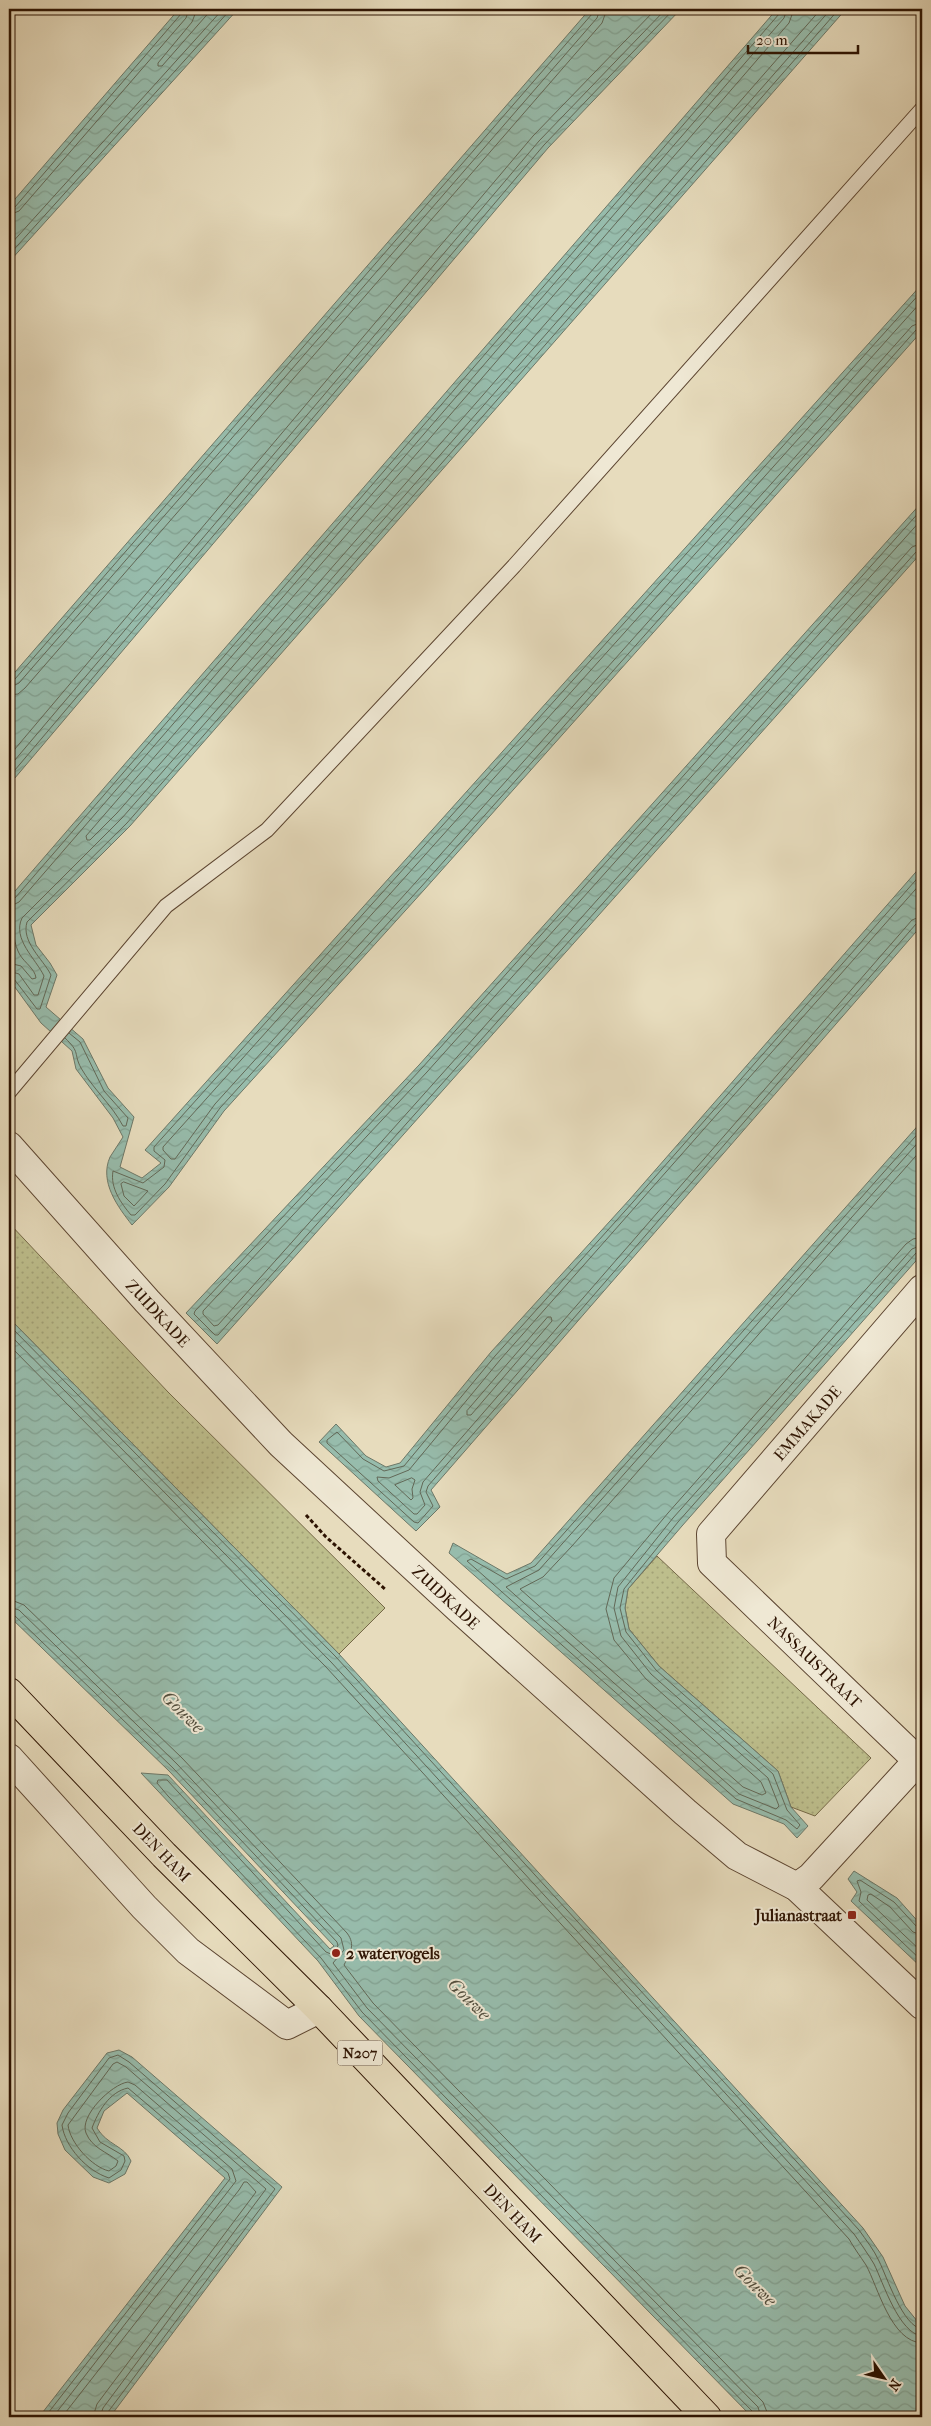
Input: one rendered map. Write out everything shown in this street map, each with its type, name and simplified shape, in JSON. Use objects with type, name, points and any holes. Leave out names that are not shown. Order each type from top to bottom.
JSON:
[{"type":"main road","name":"DEN HAM","points":[[9,1692],[164,1855],[319,2009],[707,2417]]},
{"type":"street","name":"ZUIDKADE","points":[[9,1146],[147,1301],[281,1444],[458,1608],[685,1812],[737,1856],[804,1882],[922,2005]]},
{"type":"street","name":"EMMAKADE","points":[[712,1563],[710,1534],[922,1289]]},
{"type":"street","name":"NASSAUSTRAAT","points":[[712,1563],[920,1758]]},
{"type":"street","points":[[9,1758],[144,1907],[188,1951],[287,2025],[319,2009]]},
{"type":"street","points":[[804,1882],[845,1841],[920,1758]]},
{"type":"lane","points":[[9,1092],[166,906],[267,830],[401,688],[514,566],[922,109]]},
{"type":"shaded area","points":[[9,1223],[168,1392],[385,1608],[339,1654],[9,1318]]},
{"type":"shaded area","points":[[657,1556],[871,1758],[815,1816],[791,1807],[778,1771],[659,1666],[629,1629],[625,1608],[628,1589]]},
{"type":"water","points":[[179,9],[238,9],[9,262],[9,206]]},
{"type":"water","points":[[590,9],[681,9],[548,148],[9,785],[9,679]]},
{"type":"water","points":[[777,9],[846,9],[130,826],[31,925],[36,945],[57,975],[46,1007],[83,1039],[108,1088],[134,1117],[120,1167],[142,1178],[161,1163],[145,1150],[922,284],[922,331],[424,890],[224,1111],[169,1187],[132,1225],[116,1202],[108,1185],[107,1176],[107,1166],[110,1157],[123,1137],[113,1118],[76,1069],[72,1051],[41,1023],[9,979],[9,898]]},
{"type":"water","points":[[922,502],[922,552],[217,1344],[186,1313],[419,1065]]},
{"type":"water","points":[[922,865],[922,925],[431,1490],[440,1507],[416,1531],[319,1442],[336,1424],[366,1456],[386,1467],[400,1463],[491,1352],[630,1199]]},
{"type":"water","points":[[922,1121],[922,1254],[628,1589],[625,1608],[629,1629],[659,1666],[778,1771],[791,1807],[808,1826],[797,1838],[784,1824],[733,1804],[449,1553],[453,1543],[507,1574],[531,1563]]},
{"type":"water","name":"Gouwe","points":[[9,1318],[339,1654],[863,2228],[883,2257],[905,2306],[922,2327],[922,2417],[752,2417],[359,2016],[318,1961],[141,1773],[168,1775],[330,1949],[334,1946],[169,1771],[9,1616]]},
{"type":"water","points":[[854,1871],[897,1898],[922,1926],[922,1968],[851,1901],[857,1892],[848,1879]]},
{"type":"water","points":[[119,2050],[132,2057],[282,2187],[110,2417],[39,2417],[225,2178],[127,2093],[104,2111],[97,2128],[101,2134],[128,2156],[131,2161],[125,2174],[109,2183],[93,2177],[65,2150],[58,2134],[57,2123],[63,2110],[107,2053]]},
{"type":"place","name":"Julianastraat","points":[[852,1915]]},
{"type":"place","name":"2 watervogels","points":[[336,1953]]}]
